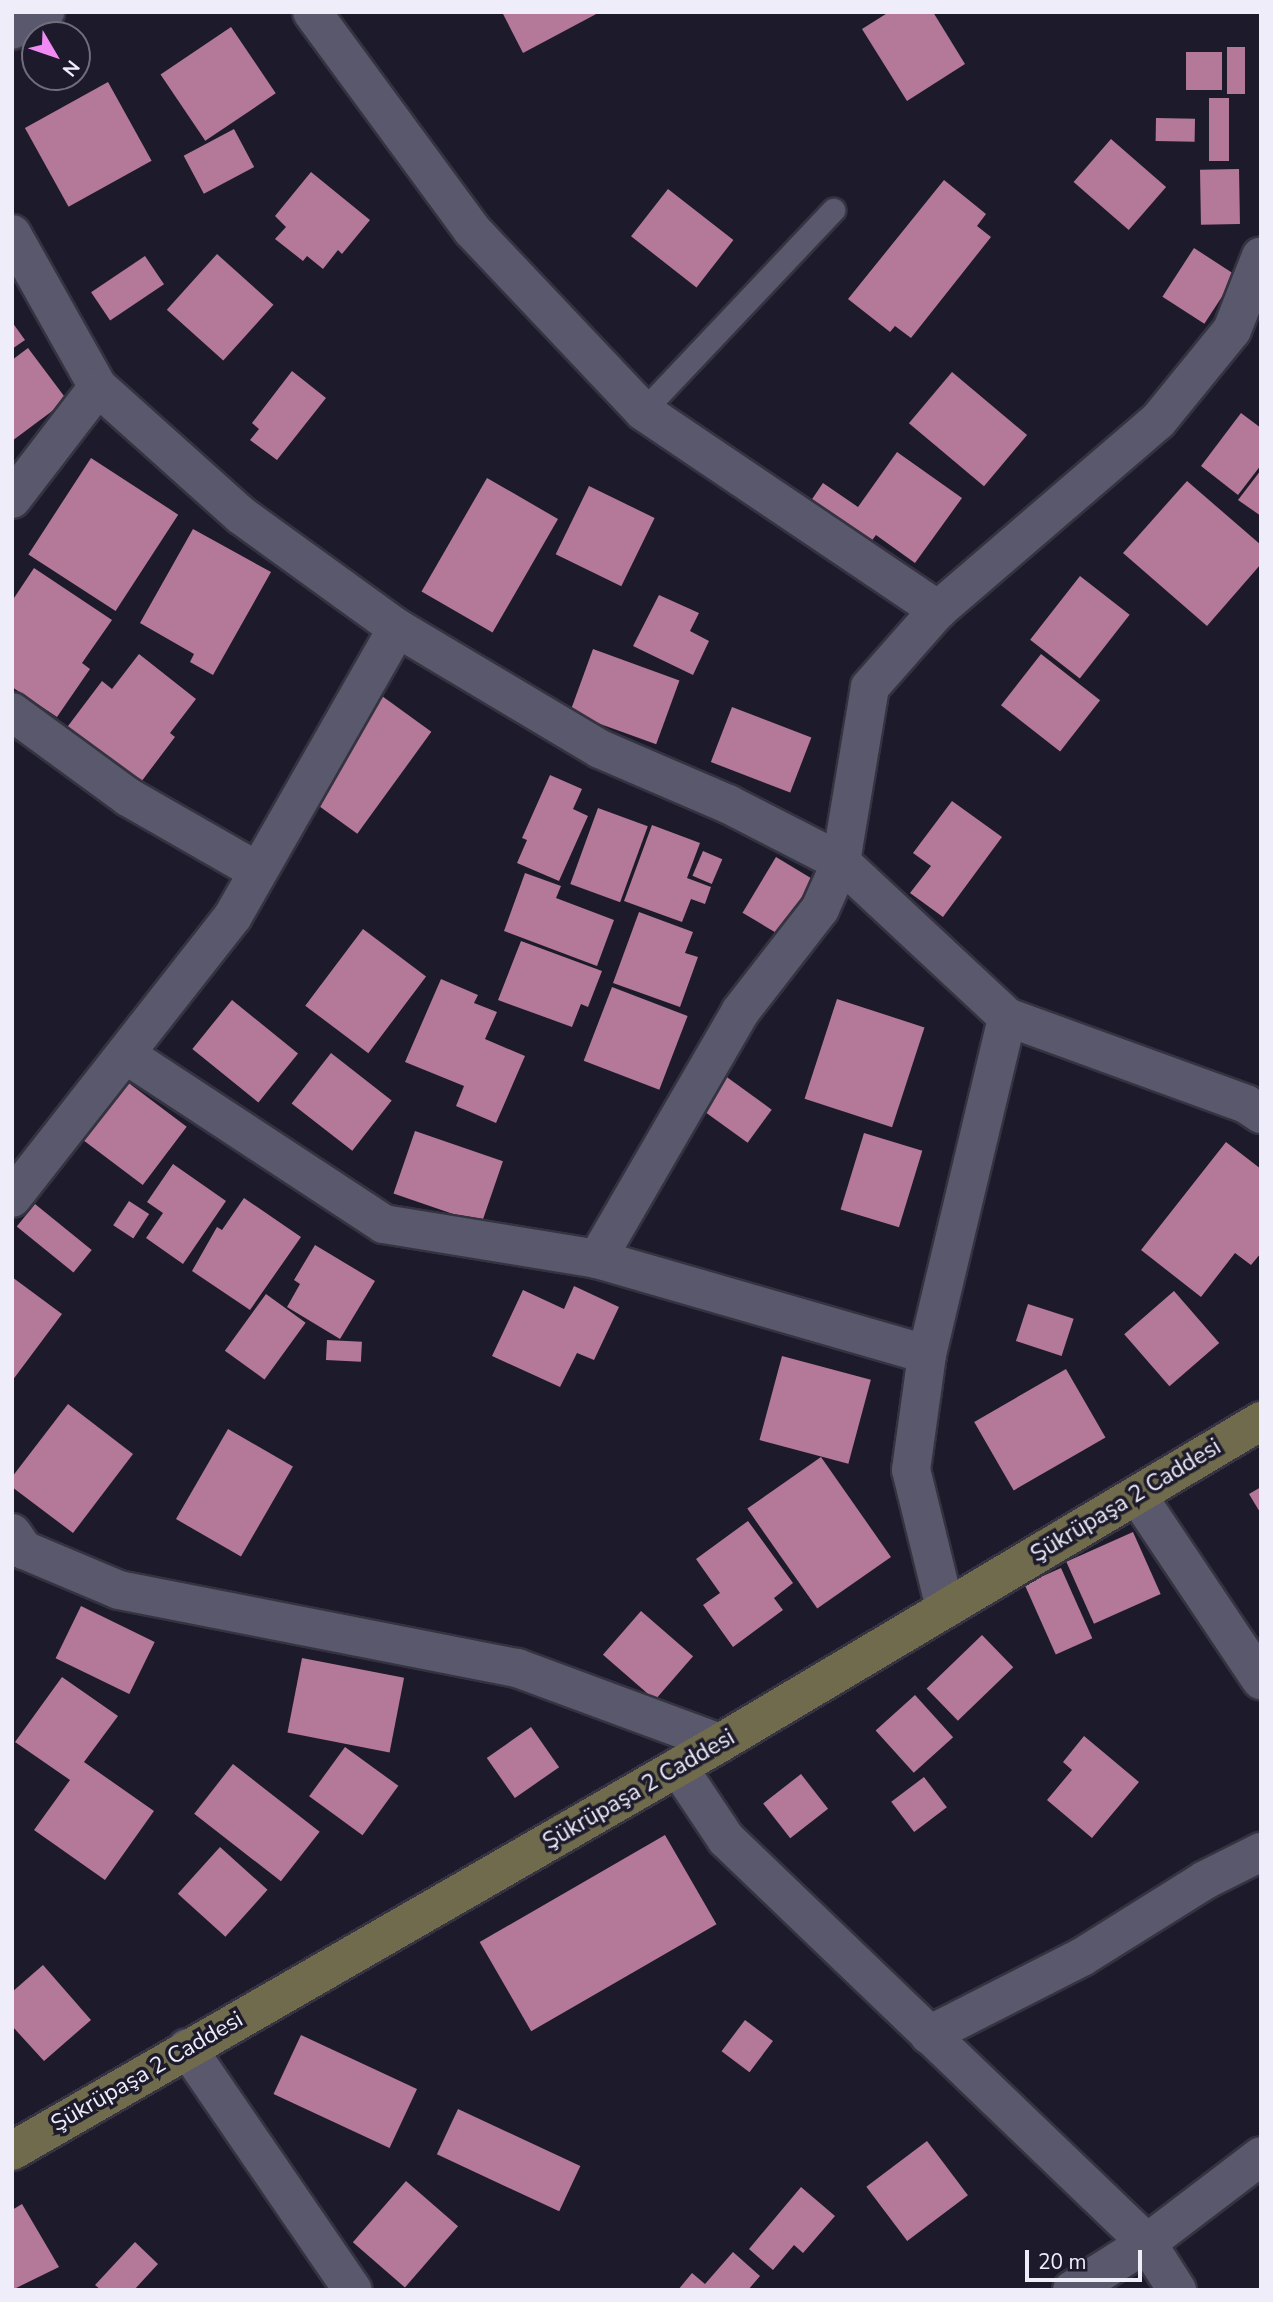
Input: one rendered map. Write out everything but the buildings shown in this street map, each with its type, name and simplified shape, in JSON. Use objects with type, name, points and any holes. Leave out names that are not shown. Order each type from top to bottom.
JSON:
[{"type":"main road","name":"Şükrüpaşa 2 Caddesi","points":[[12,2151],[720,1743],[1261,1421]]},
{"type":"street","points":[[12,30],[45,12]]},
{"type":"street","points":[[312,12],[472,230],[643,411],[938,610]]},
{"type":"street","points":[[12,233],[98,387],[242,516],[397,628],[600,749],[729,804],[841,862],[1007,1017],[1246,1104],[1261,1114]]},
{"type":"street","points":[[597,1259],[740,1012],[820,909],[841,862],[870,687],[938,610],[1158,421],[1232,330],[1261,256]]},
{"type":"street","points":[[12,499],[98,387]]},
{"type":"street","points":[[12,1198],[128,1056],[233,916],[397,628]]},
{"type":"street","points":[[12,712],[128,797],[257,871]]},
{"type":"street","points":[[945,1608],[911,1470],[927,1354],[1007,1017]]},
{"type":"street","points":[[128,1056],[384,1224],[597,1259],[927,1354]]},
{"type":"street","points":[[1137,1495],[1261,1680]]},
{"type":"street","points":[[12,1533],[24,1550],[119,1590],[517,1668],[720,1743]]},
{"type":"street","points":[[678,1767],[726,1839],[1147,2244],[1177,2290]]},
{"type":"street","points":[[929,2035],[1082,1957],[1205,1880],[1261,1852]]},
{"type":"street","points":[[187,2048],[353,2290]]},
{"type":"street","points":[[1072,2290],[1147,2244],[1261,2157]]},
{"type":"lane","points":[[643,411],[833,210]]}]
